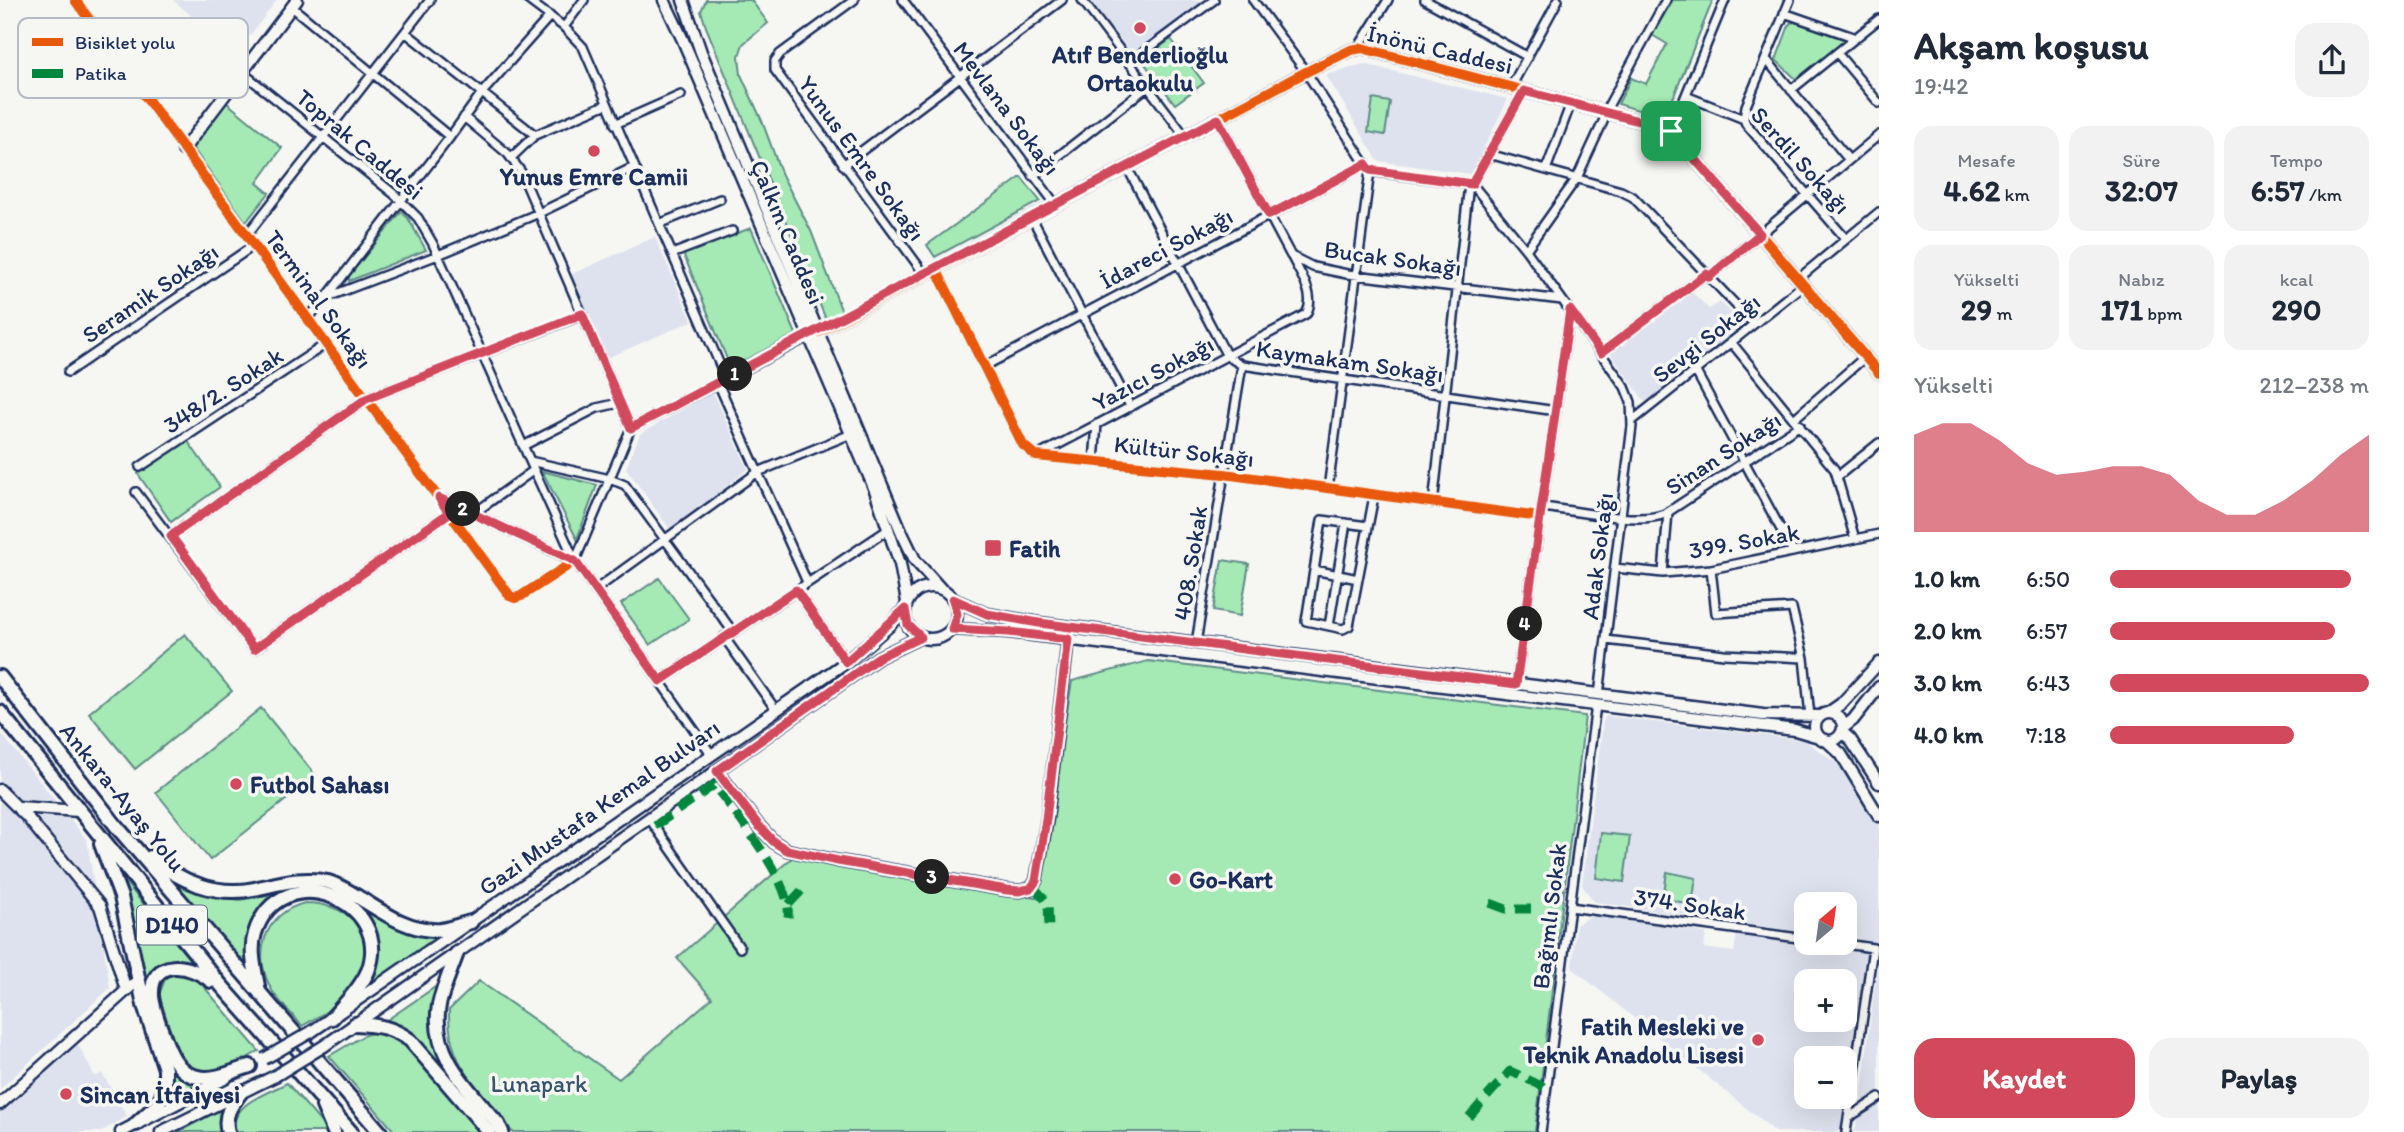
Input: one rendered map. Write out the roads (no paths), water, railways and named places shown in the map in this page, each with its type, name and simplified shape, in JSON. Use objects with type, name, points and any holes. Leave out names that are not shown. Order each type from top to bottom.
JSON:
[{"type":"highway","name":"Ankara-Ayaş Yolu","points":[[0,677],[117,827],[380,1132]]},
{"type":"highway","name":"Ankara-Ayaş Yolu","points":[[0,712],[239,1005],[351,1132]]},
{"type":"highway","points":[[117,827],[171,873],[214,889],[250,890],[311,880],[341,888],[395,919],[426,930],[441,930],[471,922]]},
{"type":"highway","points":[[97,834],[121,897],[144,1004],[165,1069],[165,1089],[158,1104],[136,1124]]},
{"type":"highway","points":[[260,992],[253,958],[254,935],[262,918],[273,904],[289,894],[309,891],[327,893],[354,909],[363,921],[371,946],[368,969],[359,987],[332,1018]]},
{"type":"highway","points":[[457,953],[439,1006],[438,1036],[455,1072],[502,1132]]},
{"type":"highway","points":[[239,1005],[203,974],[184,966],[168,967],[161,972],[152,993],[170,1053],[176,1064],[185,1072],[208,1078],[250,1066]]},
{"type":"highway","points":[[355,1024],[382,1026],[398,1031],[410,1040],[489,1132]]},
{"type":"highway","points":[[314,1090],[328,1114],[334,1132]]},
{"type":"highway","points":[[228,1132],[227,1115],[241,1092]]},
{"type":"main road","name":"Çalkın Caddesi","points":[[664,0],[902,533],[915,559],[940,588]]},
{"type":"main road","name":"Çalkın Caddesi","points":[[683,0],[889,529],[900,564],[906,605]]},
{"type":"main road","points":[[689,15],[693,0]]},
{"type":"main road","points":[[248,64],[293,3]]},
{"type":"main road","name":"İnönü Caddesi","points":[[814,334],[1306,72],[1358,48],[1671,131]]},
{"type":"main road","points":[[183,150],[222,98]]},
{"type":"main road","points":[[1671,131],[1879,373]]},
{"type":"main road","points":[[1879,687],[1853,720],[1843,730],[1837,738],[1823,738],[1795,730],[1598,700],[1516,684],[987,614],[953,599],[940,588],[924,587],[917,590],[906,605],[908,625],[921,637],[938,638],[952,629],[1009,632],[1598,700],[1763,715],[1839,717],[1843,730],[1879,783]]},
{"type":"main road","points":[[952,629],[957,614],[953,599]]},
{"type":"main road","name":"Gazi Mustafa Kemal Bulvarı","points":[[121,1132],[264,1059],[332,1018],[846,662],[906,605]]},
{"type":"main road","name":"Gazi Mustafa Kemal Bulvarı","points":[[161,1132],[275,1076],[324,1046],[879,657],[921,637]]},
{"type":"main road","points":[[717,771],[758,825],[774,842],[787,850],[1007,890],[1031,888],[1036,881],[1046,819],[1068,639]]},
{"type":"main road","points":[[1879,663],[1841,704],[1819,715],[1815,726],[1823,738],[1841,754],[1879,816]]},
{"type":"main road","points":[[0,790],[100,906],[126,990]]},
{"type":"main road","points":[[17,807],[79,811]]},
{"type":"main road","points":[[0,1104],[138,980]]},
{"type":"street","name":"Terminal Sokağı","points":[[75,0],[88,18]]},
{"type":"street","points":[[246,236],[430,0]]},
{"type":"street","points":[[528,0],[564,27],[583,47],[672,254],[758,472],[807,583]]},
{"type":"street","points":[[564,27],[584,0]]},
{"type":"street","name":"Yunus Emre Sokağı","points":[[854,0],[780,54],[775,62],[777,75],[925,275]]},
{"type":"street","name":"Mevlana Sokağı","points":[[903,0],[1056,205]]},
{"type":"street","points":[[843,165],[1062,0]]},
{"type":"street","points":[[1082,0],[1185,136]]},
{"type":"street","points":[[1129,63],[1213,0]]},
{"type":"street","points":[[1254,0],[1306,72],[1368,167],[1328,489]]},
{"type":"street","points":[[1358,48],[1388,0]]},
{"type":"street","points":[[1424,0],[1528,57]]},
{"type":"street","points":[[1511,87],[1558,0]]},
{"type":"street","points":[[1526,250],[1577,178],[1606,112],[1667,0]]},
{"type":"street","points":[[1671,131],[1725,0]]},
{"type":"street","points":[[1744,119],[1746,106],[1790,0]]},
{"type":"street","points":[[293,3],[372,74],[450,137]]},
{"type":"street","points":[[1784,13],[1856,38]]},
{"type":"street","points":[[307,320],[402,201],[481,94],[550,16]]},
{"type":"street","points":[[1791,90],[1879,20]]},
{"type":"street","points":[[405,32],[536,135]]},
{"type":"street","points":[[1837,53],[1879,103]]},
{"type":"street","points":[[1766,59],[1849,160]]},
{"type":"street","name":"Toprak Caddesi","points":[[248,77],[402,201],[422,224],[575,561],[712,755]]},
{"type":"street","points":[[1033,176],[1147,87]]},
{"type":"street","points":[[1433,504],[1471,184],[1524,91]]},
{"type":"street","points":[[615,124],[681,95]]},
{"type":"street","name":"Serdil Sokağı","points":[[1686,96],[1744,119],[1846,239]]},
{"type":"street","name":"Terminal Sokağı","points":[[146,98],[510,596],[521,596],[575,561]]},
{"type":"street","points":[[1546,170],[1571,103]]},
{"type":"street","points":[[511,158],[536,135],[607,104]]},
{"type":"street","points":[[464,117],[511,158],[521,172],[631,428]]},
{"type":"street","name":"Bucak Sokağı","points":[[1218,119],[1292,256],[1313,267],[1356,275],[1562,300]]},
{"type":"street","points":[[1601,353],[1708,276],[1879,135]]},
{"type":"street","points":[[1489,154],[1621,191],[1637,200],[1754,324]]},
{"type":"street","points":[[326,298],[539,213],[634,167]]},
{"type":"street","name":"Kaymakam Sokağı","points":[[1127,167],[1227,356],[1242,365],[1556,411]]},
{"type":"street","points":[[1368,167],[1471,184]]},
{"type":"street","name":"İdareci Sokağı","points":[[985,366],[1269,215],[1368,167]]},
{"type":"street","name":"Adak Sokağı","points":[[1471,184],[1526,250],[1627,390],[1631,402],[1632,421],[1598,700]]},
{"type":"street","points":[[659,224],[720,199]]},
{"type":"street","name":"Sevgi Sokağı","points":[[1632,421],[1754,324],[1879,212]]},
{"type":"street","points":[[1031,218],[1130,407]]},
{"type":"street","points":[[672,254],[732,231]]},
{"type":"street","name":"Seramik Sokağı","points":[[68,372],[253,246]]},
{"type":"street","name":"Yazıcı Sokağı","points":[[1036,456],[1308,311],[1309,294],[1292,256]]},
{"type":"street","points":[[936,269],[1023,445],[1036,456]]},
{"type":"street","points":[[1516,684],[1570,310]]},
{"type":"street","points":[[171,536],[366,399],[582,314]]},
{"type":"street","points":[[439,498],[575,561],[631,428],[814,334]]},
{"type":"street","points":[[1731,342],[1798,422],[1838,476],[1855,539]]},
{"type":"street","name":"348/2. Sokak","points":[[141,467],[326,345]]},
{"type":"street","name":"Sinan Sokağı","points":[[1542,507],[1621,516],[1653,517],[1668,512],[1798,422],[1865,357]]},
{"type":"street","name":"408. Sokak","points":[[1196,643],[1242,365]]},
{"type":"street","points":[[1696,370],[1793,552]]},
{"type":"street","points":[[523,446],[597,408],[619,403]]},
{"type":"street","points":[[1094,462],[1097,424]]},
{"type":"street","points":[[595,590],[758,472],[851,434]]},
{"type":"street","points":[[1838,476],[1879,443]]},
{"type":"street","name":"Kültür Sokağı","points":[[1036,456],[1224,474],[1540,517]]},
{"type":"street","points":[[530,461],[610,479],[625,485],[733,632]]},
{"type":"street","points":[[473,514],[534,470]]},
{"type":"street","points":[[136,492],[254,649],[449,513]]},
{"type":"street","points":[[1368,526],[1322,520],[1306,621],[1343,629],[1349,626],[1374,496]]},
{"type":"street","points":[[1663,573],[1668,512]]},
{"type":"street","points":[[1329,626],[1346,523]]},
{"type":"street","points":[[660,681],[889,529]]},
{"type":"street","name":"399. Sokak","points":[[1615,569],[1663,573],[1712,569],[1879,534]]},
{"type":"street","points":[[1712,569],[1716,613],[1792,608],[1819,715]]},
{"type":"street","points":[[1314,570],[1358,579]]},
{"type":"street","points":[[796,590],[846,662]]},
{"type":"street","points":[[724,637],[776,710]]},
{"type":"street","points":[[1606,640],[1724,654],[1804,658]]},
{"type":"street","name":"Bağımlı Sokak","points":[[1542,1132],[1598,700]]},
{"type":"street","points":[[649,818],[740,948]]},
{"type":"street","name":"374. Sokak","points":[[1570,907],[1794,937]]},
{"type":"street","points":[[1846,1132],[1873,948],[1857,946]]},
{"type":"street","points":[[1848,1118],[1879,1098]]},
{"type":"place","name":"Atıf Benderlioğlu Ortaokulu","points":[[1140,28]]},
{"type":"place","name":"Yunus Emre Camii","points":[[594,151]]},
{"type":"place","name":"Fatih","points":[[993,548]]},
{"type":"place","name":"Futbol Sahası","points":[[236,784]]},
{"type":"place","name":"Go-Kart","points":[[1175,879]]},
{"type":"place","name":"Fatih Mesleki ve Teknik Anadolu Lisesi","points":[[1758,1040]]},
{"type":"place","name":"Sincan İtfaiyesi","points":[[66,1094]]},
{"type":"park label","name":"Lunapark","points":[[539,1083]]}]
